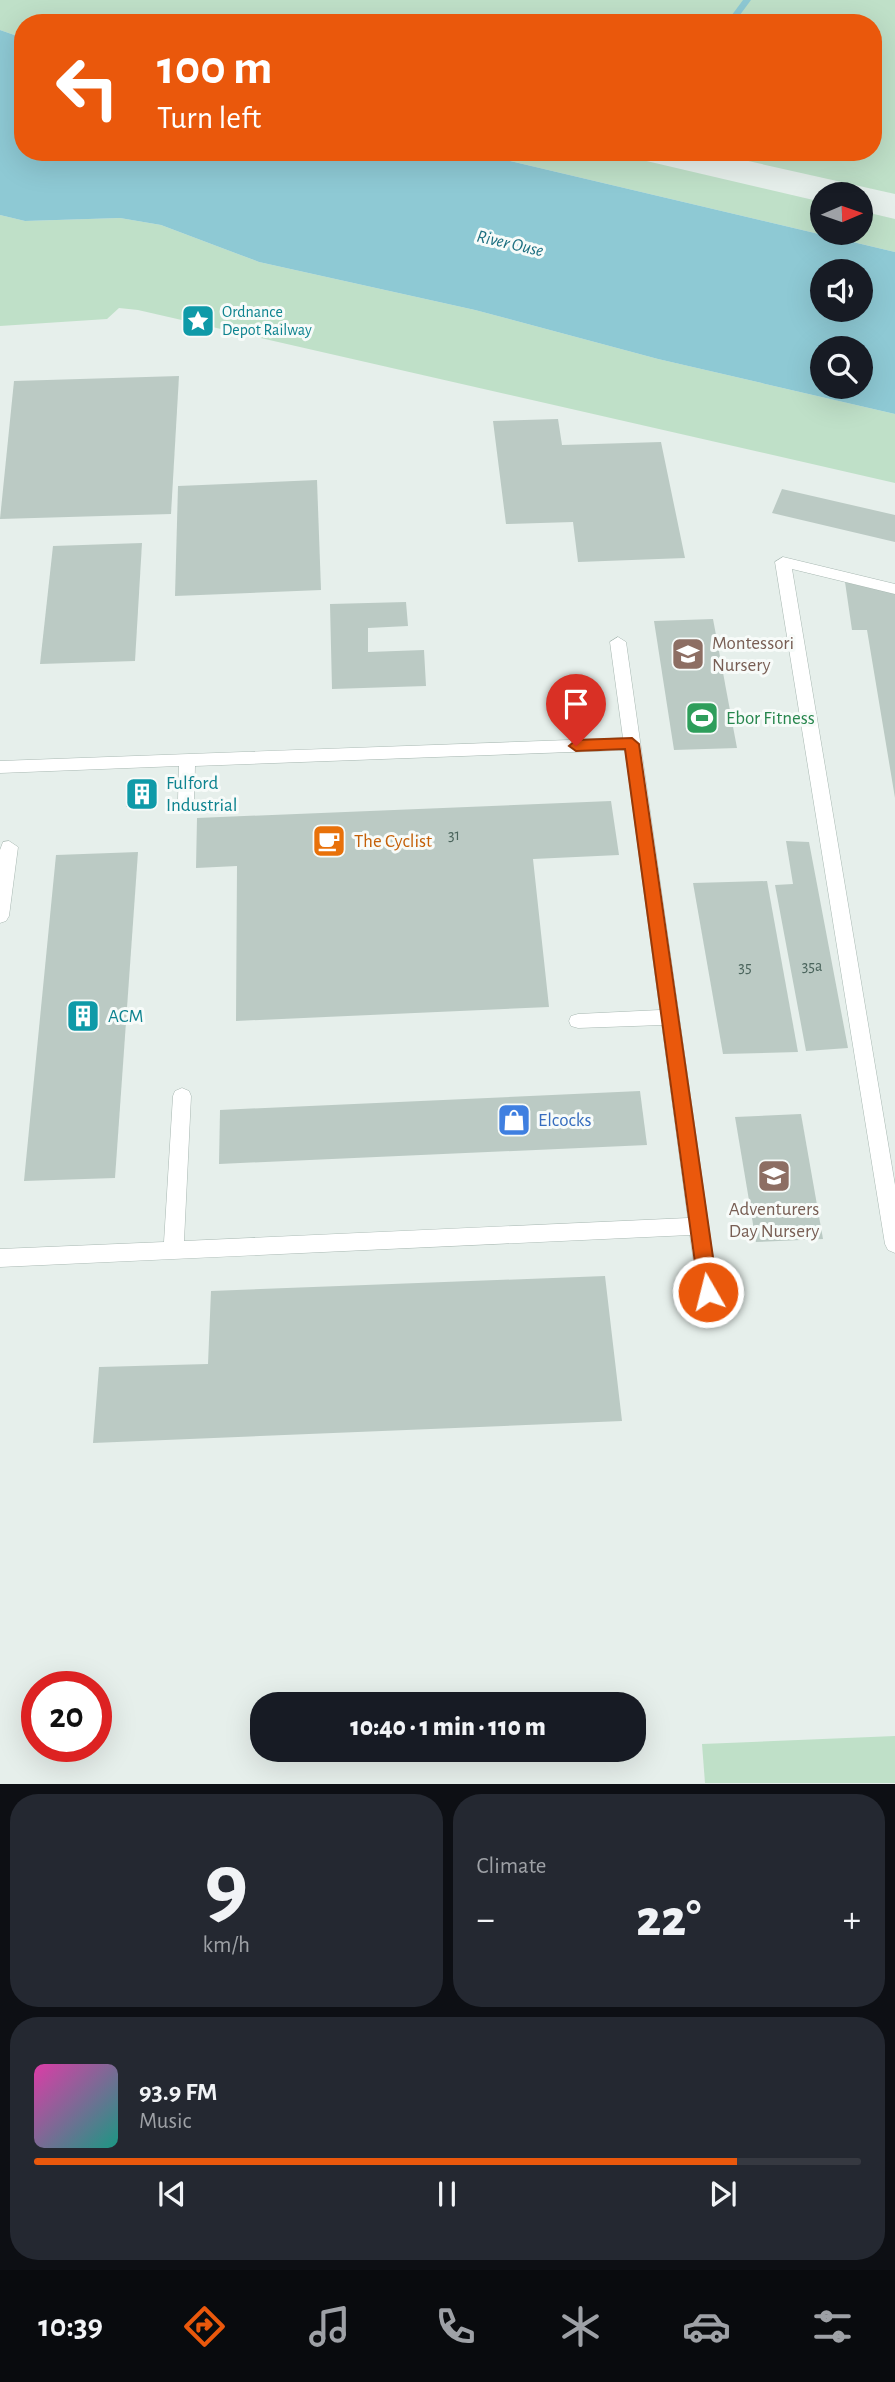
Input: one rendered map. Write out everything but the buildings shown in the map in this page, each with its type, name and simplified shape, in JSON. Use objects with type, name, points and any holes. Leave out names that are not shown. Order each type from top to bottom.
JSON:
[{"type":"lane","points":[[895,589],[783,562],[895,1244]]},
{"type":"lane","points":[[618,642],[708,1292]]},
{"type":"lane","points":[[0,766],[632,744]]},
{"type":"lane","points":[[186,800],[187,760]]},
{"type":"lane","points":[[0,916],[9,847]]},
{"type":"lane","points":[[578,1021],[670,1017]]},
{"type":"lane","points":[[174,1250],[182,1096]]},
{"type":"lane","points":[[0,1258],[699,1226]]},
{"type":"green space","points":[[0,0],[895,0],[895,194],[873,189],[873,182],[842,182],[748,161],[882,161],[882,14],[14,14],[14,35],[0,30]]},
{"type":"green space","points":[[510,161],[647,161],[810,199],[810,232]]},
{"type":"green space","points":[[873,214],[895,219],[895,252],[865,245],[873,245]]},
{"type":"green space","points":[[0,215],[25,221],[120,218],[161,225],[259,262],[475,310],[658,359],[810,394],[810,399],[830,399],[895,414],[895,483],[138,310],[119,308],[107,319],[0,326]]},
{"type":"green space","points":[[895,1736],[895,1783],[705,1783],[702,1744]]},
{"type":"water","name":"River Ouse","points":[[0,30],[14,35],[14,161],[510,161],[810,232],[810,245],[865,245],[895,252],[895,414],[830,399],[873,399],[873,336],[810,336],[810,394],[658,359],[475,310],[259,262],[161,225],[120,218],[25,221],[0,215]]},
{"type":"waterway","points":[[737,14],[747,0]]},
{"type":"place","name":"Ordnance Depot Railway","points":[[198,321]]},
{"type":"place","name":"Montessori Nursery","points":[[688,654]]},
{"type":"place","name":"Ebor Fitness","points":[[702,718]]},
{"type":"place","name":"Fulford Industrial","points":[[142,794]]},
{"type":"place","name":"The Cyclist","points":[[329,841]]},
{"type":"place","name":"ACM","points":[[83,1016]]},
{"type":"place","name":"Elcocks","points":[[514,1120]]},
{"type":"place","name":"Adventurers Day Nursery","points":[[774,1176]]},
{"type":"route","points":[[576,746],[632,744],[708,1292]]}]
